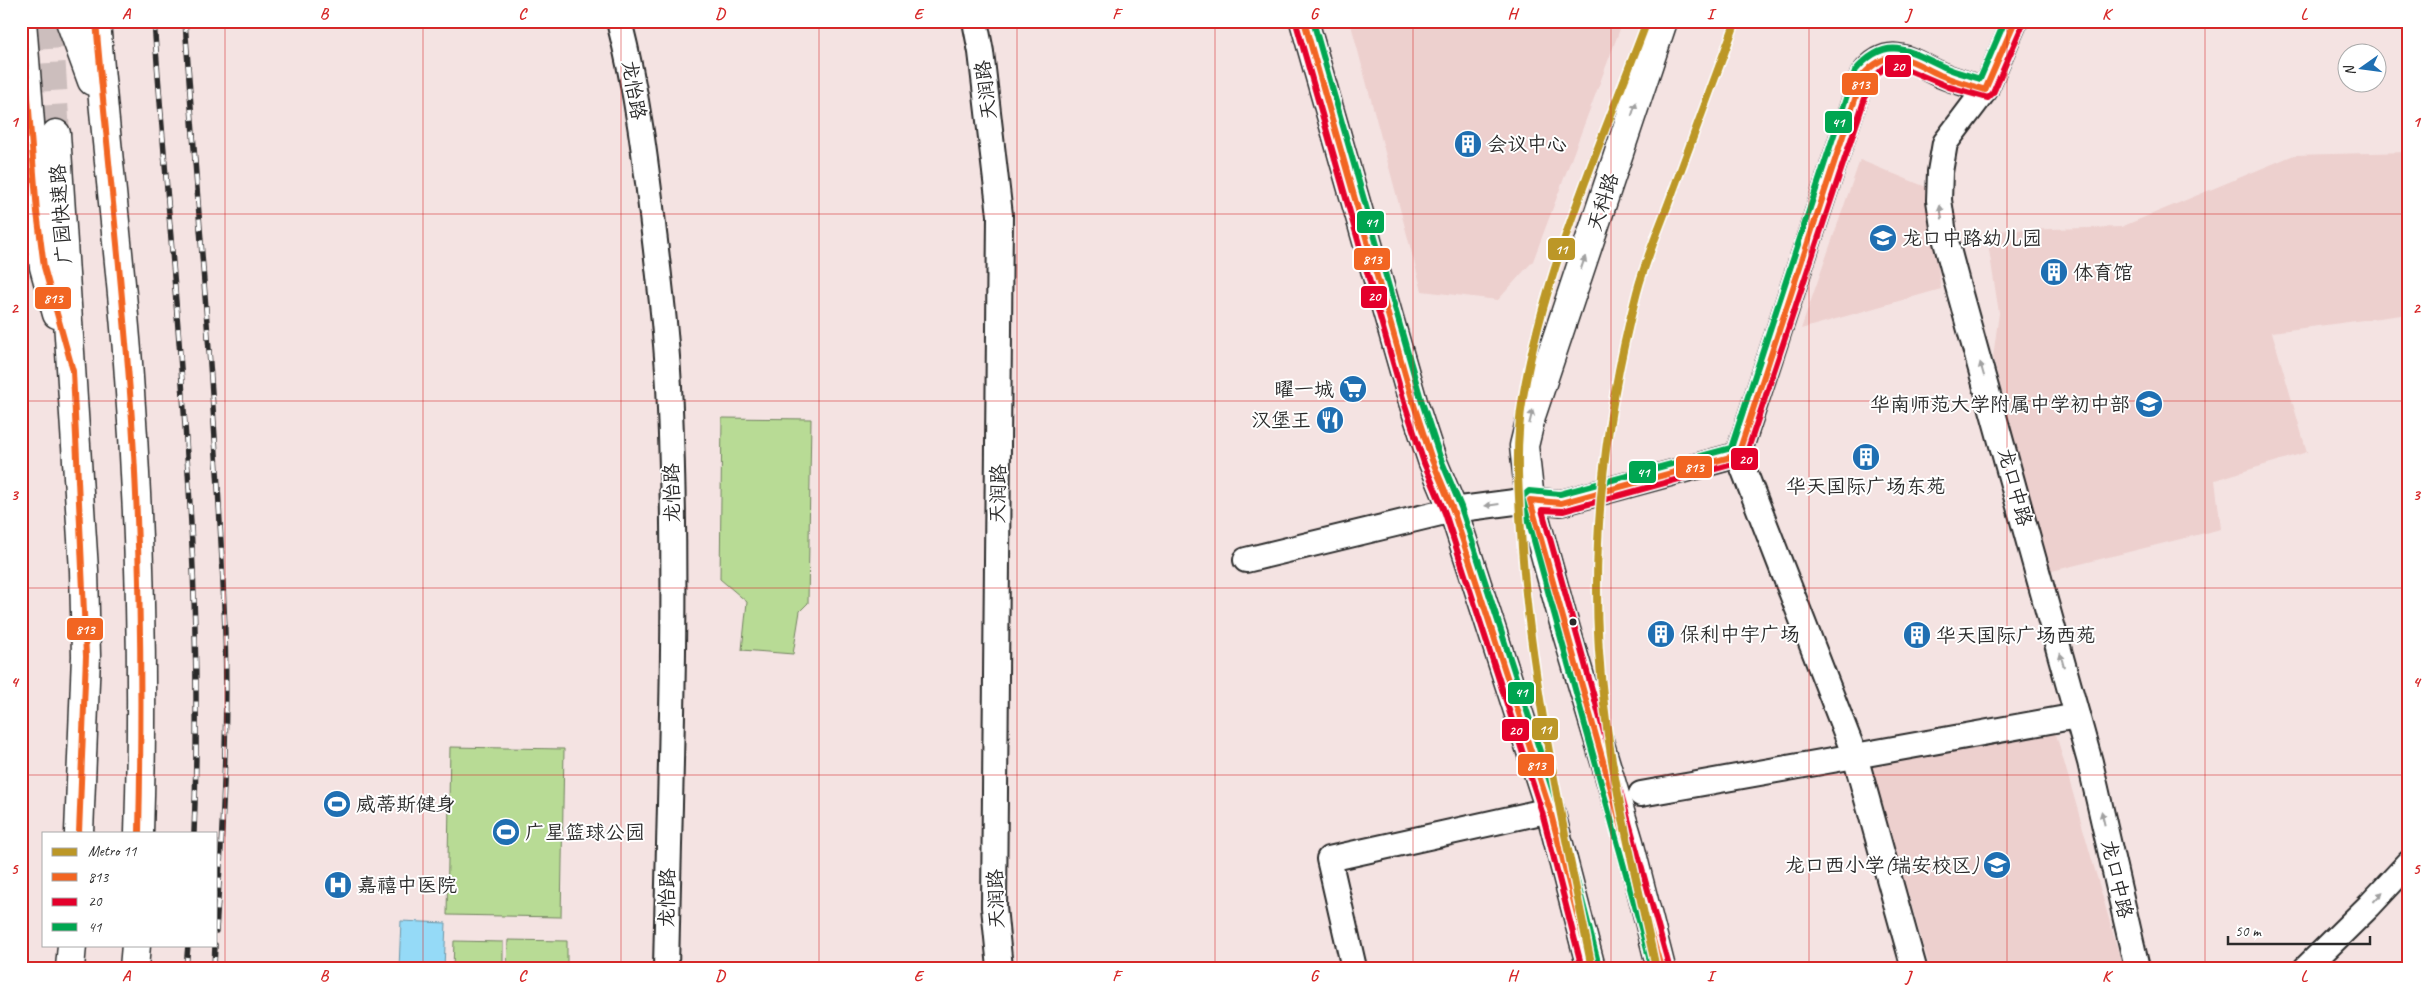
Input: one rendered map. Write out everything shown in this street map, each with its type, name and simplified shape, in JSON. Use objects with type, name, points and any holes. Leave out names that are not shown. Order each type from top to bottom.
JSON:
[{"type":"main road","points":[[22,21],[36,203],[44,267],[73,372]]},
{"type":"main road","points":[[70,21],[103,110]]},
{"type":"main road","points":[[96,21],[128,363],[137,520],[142,720],[140,832]]},
{"type":"main road","points":[[1304,21],[1413,402],[1432,460],[1453,510],[1550,810],[1591,968]]},
{"type":"main road","name":"天科路","points":[[1662,968],[1629,842],[1566,630],[1530,500],[1524,446],[1532,412],[1663,21]]},
{"type":"main road","name":"广园快速路","points":[[56,134],[73,372],[86,656],[79,832]]},
{"type":"main road","points":[[70,968],[72,946]]},
{"type":"main road","points":[[134,968],[136,946]]},
{"type":"street","name":"龙怡路","points":[[619,21],[638,108],[646,167],[666,340],[670,407],[672,644],[666,968]]},
{"type":"street","name":"天润路","points":[[975,21],[982,52],[1000,215],[994,907],[1000,968]]},
{"type":"street","name":"龙口中路","points":[[2014,21],[1985,90],[1945,143],[1940,172],[1939,200],[1944,234],[2103,816],[2136,968]]},
{"type":"street","points":[[1914,968],[1855,756],[1738,455],[1863,76],[1873,62],[1888,56],[1911,60],[1941,75],[1985,90]]},
{"type":"street","points":[[1246,560],[1453,510],[1530,500],[1561,503],[1738,455]]},
{"type":"street","points":[[1641,794],[2077,716]]},
{"type":"street","points":[[1354,968],[1329,859],[1550,810]]},
{"type":"street","points":[[2306,968],[2409,864]]},
{"type":"shaded area","points":[[1350,21],[1623,21],[1533,261],[1498,300],[1422,291]]},
{"type":"shaded area","name":"华南师范大学附属中学初中部","points":[[2409,152],[2409,314],[2272,332],[2307,452],[2215,480],[2221,529],[2048,572],[1993,357],[1999,313],[1986,231],[2121,227],[2294,155]]},
{"type":"shaded area","name":"龙口中路幼儿园","points":[[1860,160],[1926,187],[1941,289],[1801,329]]},
{"type":"shaded area","name":"龙口西小学(瑞安校区)","points":[[2054,727],[2123,968],[1930,968],[1870,763]]},
{"type":"green space","points":[[722,418],[811,419],[808,603],[800,611],[793,654],[742,650],[747,602],[720,579]]},
{"type":"green space","name":"广星篮球公园","points":[[450,747],[564,749],[561,917],[447,915]]},
{"type":"green space","points":[[508,940],[567,941],[567,968],[507,968]]},
{"type":"green space","points":[[454,941],[503,942],[503,968],[453,968]]},
{"type":"water","points":[[401,921],[446,923],[444,968],[399,968]]},
{"type":"tunnel","points":[[49,21],[56,134]]},
{"type":"railway","points":[[154,21],[178,325],[191,528],[195,630],[194,832]]},
{"type":"railway","points":[[185,21],[212,387],[224,606],[226,728],[218,896]]},
{"type":"railway","points":[[186,968],[188,946]]},
{"type":"railway","points":[[214,968],[215,946]]},
{"type":"metro line","name":"11","points":[[1592,968],[1550,759],[1533,654],[1522,548],[1518,472],[1520,416],[1533,349],[1560,253],[1593,160],[1647,21]]},
{"type":"metro line","name":"11","points":[[1656,968],[1620,803],[1604,704],[1599,653],[1597,601],[1601,497],[1615,393],[1637,292],[1649,254],[1736,21]]},
{"type":"transit line","name":"813","points":[[22,21],[37,212],[44,267],[73,371],[86,656],[79,832]]},
{"type":"transit line","name":"813","points":[[96,21],[124,320],[135,472],[140,626],[139,832]]},
{"type":"transit line","name":"813","points":[[1304,21],[1413,402],[1432,460],[1453,510],[1550,810],[1591,968]]},
{"type":"transit line","name":"41","points":[[1313,21],[1421,399],[1440,457],[1461,507],[1558,807],[1599,966]]},
{"type":"transit line","name":"41","points":[[1652,968],[1522,497],[1529,491],[1560,494],[1731,448],[1855,71],[1877,52],[1887,49],[1898,49],[1919,55],[1948,69],[1980,79],[2005,21]]},
{"type":"transit line","name":"813","points":[[1661,968],[1530,500],[1561,503],[1738,455],[1863,75],[1873,65],[1882,60],[1891,57],[1900,58],[1909,60],[1945,77],[1985,90],[2015,21]]},
{"type":"transit line","name":"20","points":[[1296,23],[1405,405],[1424,463],[1445,513],[1542,812],[1582,968]]},
{"type":"transit line","name":"20","points":[[1669,966],[1542,510],[1563,511],[1744,461],[1871,80],[1885,67],[1899,66],[1949,87],[1988,98],[1993,93],[2023,24]]},
{"type":"place","name":"会议中心","points":[[1468,144]]},
{"type":"place","name":"龙口中路幼儿园","points":[[1883,238]]},
{"type":"place","name":"体育馆","points":[[2054,272]]},
{"type":"place","name":"曜一城","points":[[1353,389]]},
{"type":"place","name":"华南师范大学附属中学初中部","points":[[2149,404]]},
{"type":"place","name":"汉堡王","points":[[1330,420]]},
{"type":"place","name":"华天国际广场东苑","points":[[1866,457]]},
{"type":"place","name":"保利中宇广场","points":[[1661,634]]},
{"type":"place","name":"华天国际广场西苑","points":[[1917,635]]},
{"type":"place","name":"威蒂斯健身","points":[[337,804]]},
{"type":"place","name":"广星篮球公园","points":[[506,832]]},
{"type":"place","name":"龙口西小学(瑞安校区)","points":[[1997,865]]},
{"type":"place","name":"嘉禧中医院","points":[[338,885]]}]
